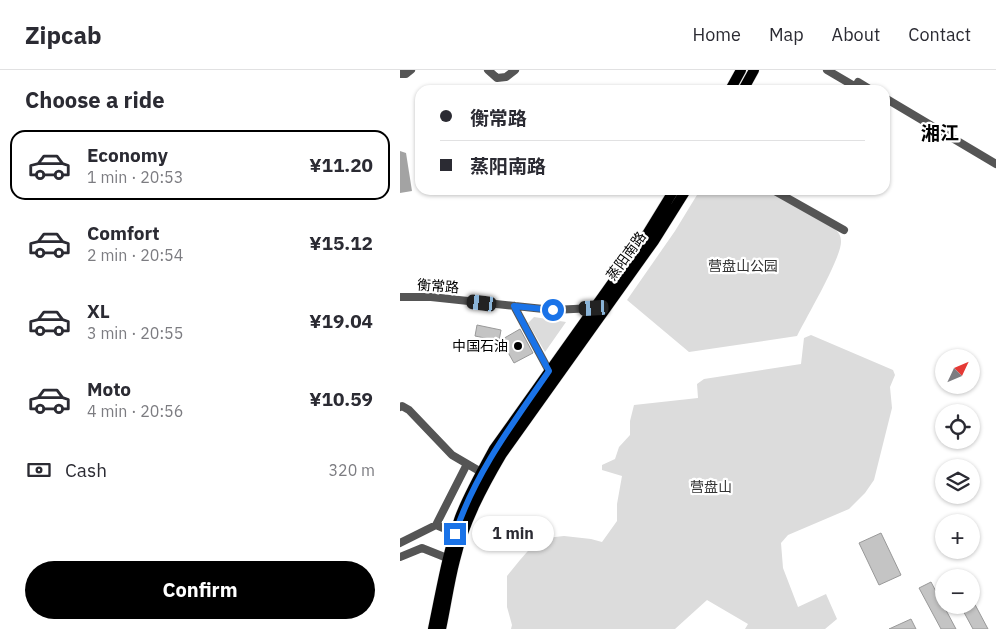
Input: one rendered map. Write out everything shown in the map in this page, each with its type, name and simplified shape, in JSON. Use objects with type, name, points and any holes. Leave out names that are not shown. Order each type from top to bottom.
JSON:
[{"type":"main road","points":[[733,85],[741,70]]},
{"type":"main road","points":[[746,85],[754,70]]},
{"type":"main road","name":"蒸阳南路","points":[[434,629],[447,558],[461,516],[481,472],[494,449],[647,234],[671,195]]},
{"type":"main road","name":"蒸阳南路","points":[[442,629],[454,560],[467,521],[486,482],[502,454],[654,241],[683,195]]},
{"type":"street","points":[[400,74],[406,74],[411,70]]},
{"type":"street","points":[[488,70],[496,78],[506,77],[515,70]]},
{"type":"street","points":[[827,70],[852,85]]},
{"type":"street","points":[[837,70],[862,85]]},
{"type":"street","points":[[890,101],[996,164]]},
{"type":"street","points":[[890,107],[996,169]]},
{"type":"street","points":[[782,195],[844,230]]},
{"type":"street","name":"衡常路","points":[[400,297],[431,297],[553,310],[594,308]]},
{"type":"street","points":[[514,306],[549,371]]},
{"type":"street","points":[[400,407],[402,406],[409,410],[452,455],[481,472]]},
{"type":"street","points":[[400,543],[436,525],[467,464]]},
{"type":"street","points":[[436,525],[455,534]]},
{"type":"street","points":[[400,557],[422,548],[447,558]]},
{"type":"green space","name":"营盘山公园","points":[[697,195],[777,195],[834,228],[839,234],[841,241],[836,260],[797,336],[689,352],[627,300],[675,231]]},
{"type":"green space","points":[[534,317],[566,322],[545,352],[528,323]]},
{"type":"green space","name":"营盘山","points":[[811,335],[893,370],[895,375],[890,387],[892,408],[874,480],[865,493],[849,509],[788,535],[781,543],[783,568],[798,607],[826,594],[837,619],[825,629],[745,629],[748,624],[707,600],[675,629],[511,629],[512,625],[507,607],[507,576],[534,544],[546,538],[564,536],[602,542],[617,521],[617,504],[622,476],[602,470],[602,465],[615,459],[619,447],[630,435],[630,421],[634,405],[698,398],[697,384],[704,379],[801,364],[804,338]]},
{"type":"shaded area","points":[[400,151],[406,153],[412,191],[400,193]]},
{"type":"building","points":[[477,325],[501,330],[499,341],[475,336]]},
{"type":"building","name":"中国石油","points":[[520,329],[533,353],[514,363],[501,340]]},
{"type":"building","points":[[881,533],[901,575],[879,585],[859,543]]},
{"type":"building","points":[[931,582],[935,590],[935,614],[948,614],[956,629],[941,629],[919,588]]},
{"type":"building","points":[[965,614],[980,614],[988,629],[973,629]]},
{"type":"building","points":[[911,619],[916,629],[889,629]]},
{"type":"place","name":"中国石油","points":[[518,346]]},
{"type":"district","name":"湘江","points":[[940,133]]},
{"type":"route","points":[[455,534],[461,516],[494,449],[549,371],[514,306],[553,310]]}]
